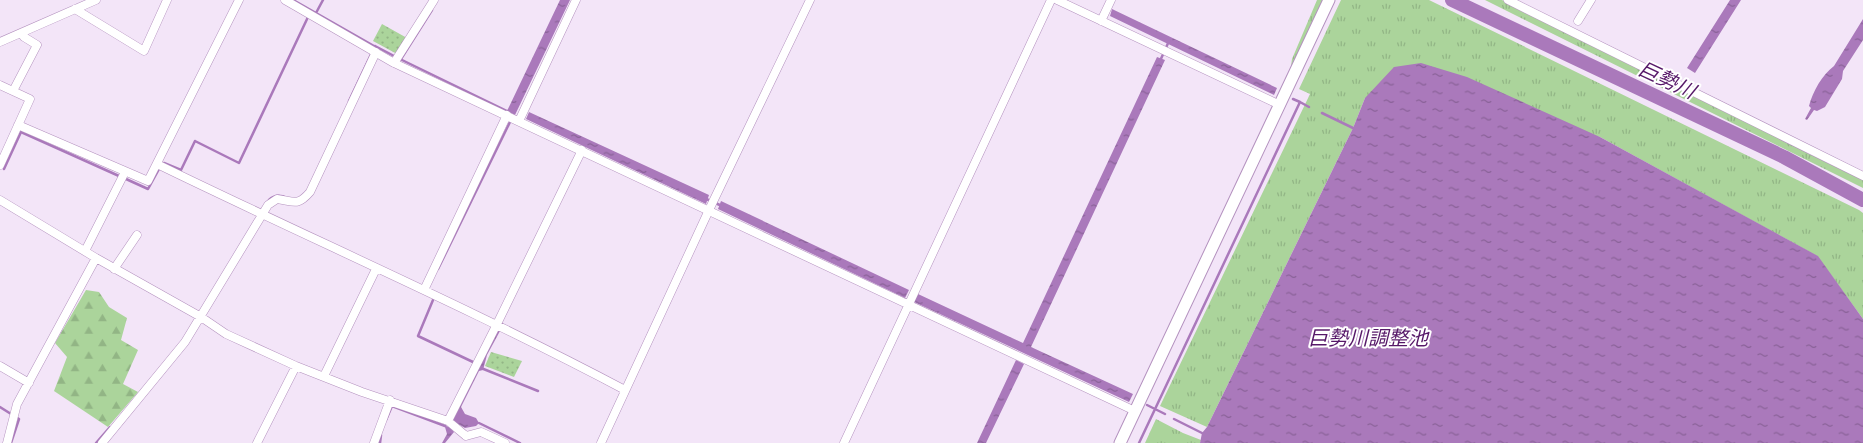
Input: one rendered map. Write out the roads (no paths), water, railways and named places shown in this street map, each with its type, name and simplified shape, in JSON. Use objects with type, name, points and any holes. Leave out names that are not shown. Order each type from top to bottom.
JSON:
[{"type":"street","points":[[0,42],[96,0]]},
{"type":"street","points":[[75,9],[144,51],[167,0]]},
{"type":"street","points":[[18,125],[148,181],[239,0]]},
{"type":"street","points":[[284,0],[376,52],[396,60],[507,116],[521,115],[582,150],[712,205],[911,299],[1022,358],[1135,410]]},
{"type":"street","points":[[396,60],[434,0]]},
{"type":"street","points":[[521,115],[576,0]]},
{"type":"street","points":[[601,443],[810,0]]},
{"type":"street","points":[[844,443],[1051,0]]},
{"type":"street","points":[[1056,0],[1280,105]]},
{"type":"street","points":[[1120,443],[1330,0]]},
{"type":"street","points":[[1508,0],[1863,176]]},
{"type":"street","points":[[1578,21],[1591,0]]},
{"type":"street","points":[[1101,21],[1108,6]]},
{"type":"street","points":[[14,91],[37,45],[21,33]]},
{"type":"street","points":[[102,443],[185,342],[202,317],[259,214],[277,199],[292,203],[303,200],[310,192],[376,52]]},
{"type":"street","points":[[0,85],[30,99],[0,165]]},
{"type":"street","points":[[424,290],[507,116]]},
{"type":"street","points":[[448,421],[582,150]]},
{"type":"street","points":[[157,164],[259,214],[497,324],[625,390]]},
{"type":"street","points":[[85,251],[124,172]]},
{"type":"street","points":[[0,200],[96,258],[202,317],[226,334],[296,366],[362,392],[448,421],[456,427],[464,439],[481,432],[505,443]]},
{"type":"street","points":[[114,268],[137,235]]},
{"type":"street","points":[[7,443],[17,404],[96,258]]},
{"type":"street","points":[[324,376],[376,268]]},
{"type":"street","points":[[0,366],[28,383]]},
{"type":"street","points":[[257,443],[296,366]]},
{"type":"street","points":[[374,443],[390,400]]},
{"type":"water","points":[[560,0],[570,0],[515,115],[507,111]]},
{"type":"water","points":[[1730,0],[1741,0],[1695,73],[1687,68]]},
{"type":"water","points":[[1112,9],[1277,88],[1274,95],[1110,16]]},
{"type":"water","points":[[1863,19],[1863,40],[1843,71],[1842,79],[1825,107],[1817,111],[1814,110],[1807,120],[1805,119],[1811,108],[1809,106],[1816,89],[1834,66]]},
{"type":"water","points":[[1157,57],[1165,60],[1031,347],[1133,394],[1129,402],[914,302],[918,294],[1023,343]]},
{"type":"water","name":"巨勢川調整池","points":[[1421,63],[1467,77],[1600,137],[1818,256],[1863,319],[1863,443],[1200,443],[1202,433],[1207,427],[1353,128],[1365,98],[1394,67]]},
{"type":"water","points":[[529,112],[709,195],[706,204],[526,119]]},
{"type":"water","points":[[721,201],[909,290],[905,298],[718,209]]},
{"type":"water","points":[[499,329],[500,331],[487,355],[483,370],[479,371],[461,407],[465,414],[476,418],[479,423],[476,426],[465,428],[456,423],[452,429],[454,432],[445,443],[442,443],[447,434],[445,427],[449,427],[453,420],[453,415],[496,331]]},
{"type":"water","points":[[1016,360],[1024,364],[986,443],[977,443]]},
{"type":"waterway","points":[[293,0],[374,46]]},
{"type":"waterway","points":[[316,13],[323,0]]},
{"type":"waterway","name":"巨勢川","points":[[1452,0],[1784,157],[1863,200]]},
{"type":"waterway","points":[[401,59],[432,10]]},
{"type":"waterway","points":[[164,163],[181,170],[195,141],[239,163],[308,17]]},
{"type":"waterway","points":[[1160,61],[1169,41]]},
{"type":"waterway","points":[[349,101],[375,46],[396,57]]},
{"type":"waterway","points":[[402,60],[509,111]]},
{"type":"waterway","points":[[1139,443],[1300,102],[1293,99]]},
{"type":"waterway","points":[[1300,102],[1309,107]]},
{"type":"waterway","points":[[1322,113],[1353,128]]},
{"type":"waterway","points":[[438,269],[510,122]]},
{"type":"waterway","points":[[4,169],[21,132],[119,176]]},
{"type":"waterway","points":[[126,179],[148,189],[159,169]]},
{"type":"waterway","points":[[269,200],[278,196],[287,198]]},
{"type":"waterway","points":[[704,198],[722,206]]},
{"type":"waterway","points":[[433,300],[418,336],[473,362]]},
{"type":"waterway","points":[[481,368],[538,391]]},
{"type":"waterway","points":[[1147,405],[1165,414]]},
{"type":"waterway","points":[[386,420],[392,406],[445,426]]},
{"type":"waterway","points":[[0,407],[19,419],[11,443]]},
{"type":"waterway","points":[[1174,419],[1202,433]]},
{"type":"waterway","points":[[479,423],[520,443]]},
{"type":"waterway","points":[[96,443],[110,427]]},
{"type":"waterway","points":[[380,443],[381,435]]}]
